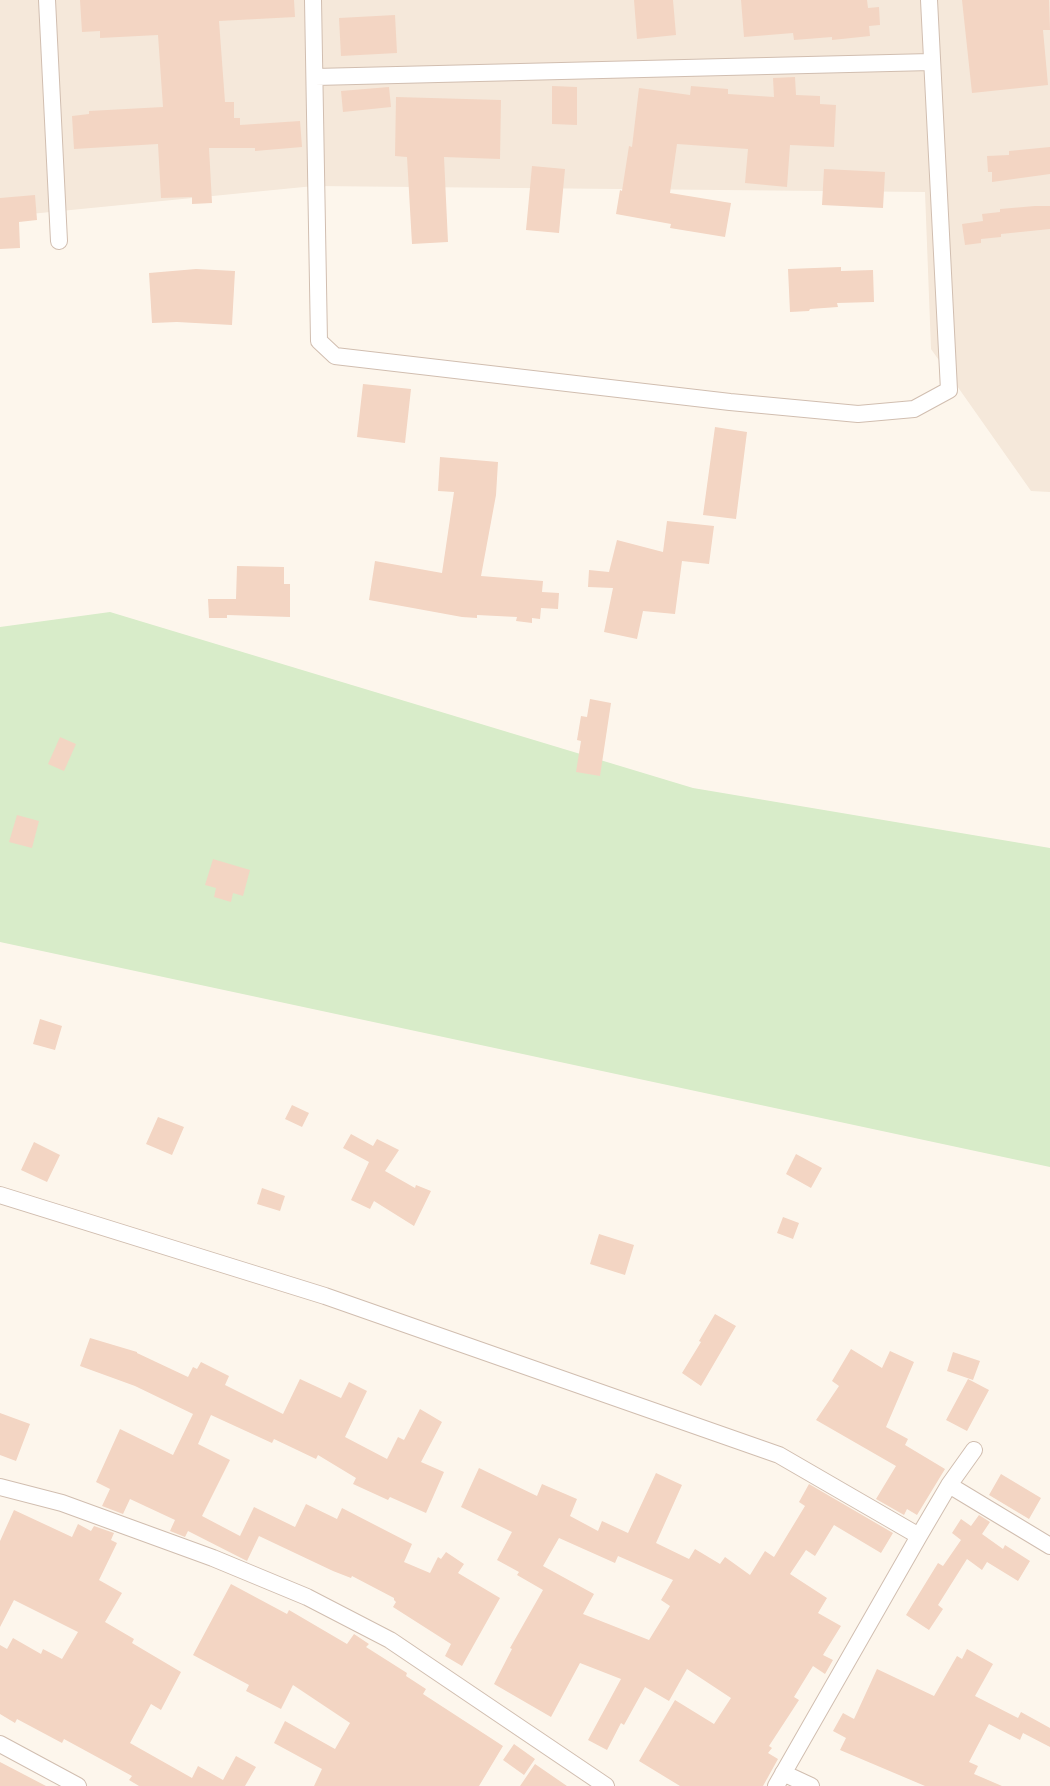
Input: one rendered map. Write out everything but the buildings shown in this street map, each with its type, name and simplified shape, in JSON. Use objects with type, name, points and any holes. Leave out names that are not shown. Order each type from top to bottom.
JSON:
[{"type":"street","points":[[47,0],[59,241]]},
{"type":"street","points":[[313,0],[319,341],[335,356],[730,402],[858,414],[914,409],[949,390],[929,0]]},
{"type":"street","points":[[315,77],[931,62]]},
{"type":"street","points":[[0,1195],[325,1296],[779,1455],[919,1536]]},
{"type":"street","points":[[811,1786],[779,1780],[919,1536],[974,1450]]},
{"type":"street","points":[[950,1485],[1050,1546]]},
{"type":"street","points":[[0,1487],[62,1503],[213,1558],[307,1597],[390,1640],[606,1786]]},
{"type":"street","points":[[0,1744],[78,1786]]},
{"type":"shaded area","points":[[0,0],[1050,0],[1050,492],[1031,491],[931,349],[925,192],[314,186],[0,217]]},
{"type":"green space","points":[[110,612],[693,788],[1050,848],[1050,1167],[0,942],[0,627]]}]
